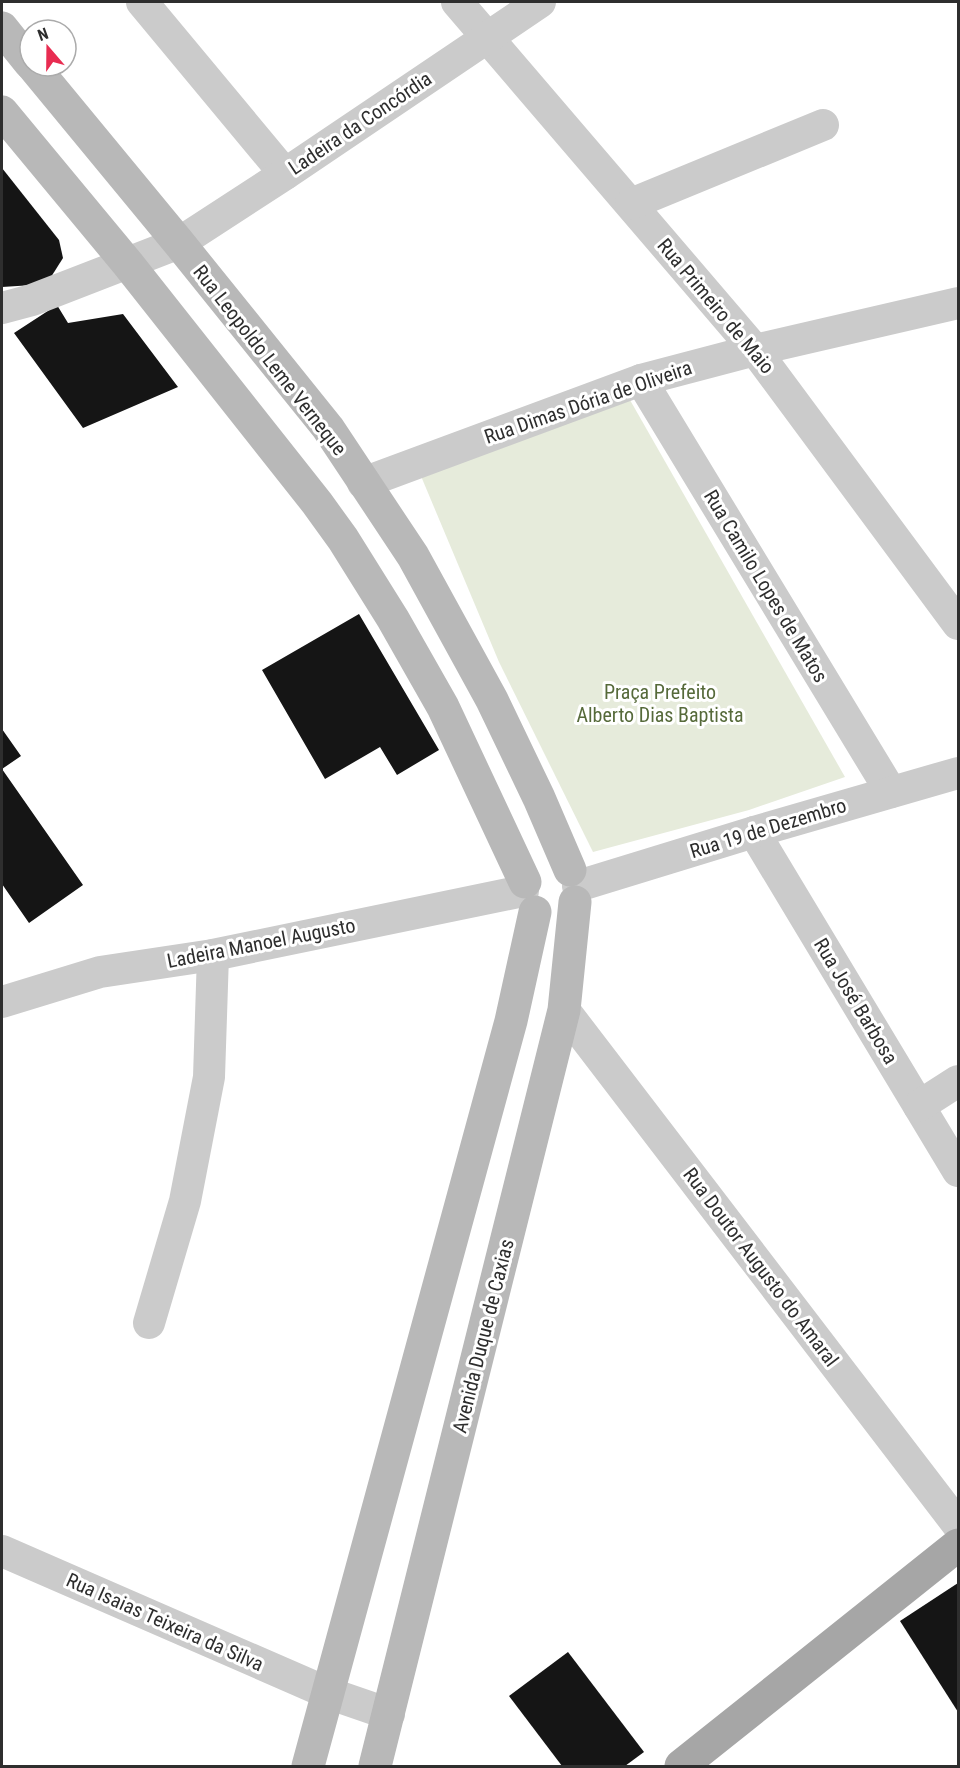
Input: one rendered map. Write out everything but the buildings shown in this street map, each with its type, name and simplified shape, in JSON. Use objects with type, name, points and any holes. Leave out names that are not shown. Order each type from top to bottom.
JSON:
[{"type":"main road","name":"Rua Leopoldo Leme Verneque","points":[[2,28],[18,48]]},
{"type":"main road","name":"Rua Leopoldo Leme Verneque","points":[[43,78],[328,428],[413,556],[492,700],[539,798],[574,886]]},
{"type":"main road","points":[[2,112],[128,264],[343,539],[393,619],[443,707],[528,895],[545,917],[557,917],[568,912],[574,886],[562,865],[544,864],[529,873],[528,895],[511,1021],[308,1767]]},
{"type":"main road","name":"Avenida Duque de Caxias","points":[[375,1767],[564,1010],[574,886]]},
{"type":"main road","points":[[681,1767],[958,1545]]},
{"type":"street","points":[[142,2],[285,174]]},
{"type":"street","name":"Rua Primeiro de Maio","points":[[457,2],[754,350],[958,624]]},
{"type":"street","name":"Ladeira da Concórdia","points":[[2,308],[32,300],[179,243],[540,2]]},
{"type":"street","points":[[631,204],[823,125]]},
{"type":"street","name":"Rua Dimas Dória de Oliveira","points":[[363,483],[641,380],[754,350],[958,303]]},
{"type":"street","name":"Rua Camilo Lopes de Matos","points":[[641,380],[891,792]]},
{"type":"street","name":"Rua 19 de Dezembro","points":[[574,886],[958,773]]},
{"type":"street","name":"Rua José Barbosa","points":[[754,832],[958,1172]]},
{"type":"street","name":"Ladeira Manoel Augusto","points":[[2,1002],[100,972],[213,955],[528,895]]},
{"type":"street","points":[[149,1323],[186,1201],[209,1077],[213,955]]},
{"type":"street","name":"Rua Doutor Augusto do Amaral","points":[[564,1010],[958,1525]]},
{"type":"street","points":[[919,1106],[958,1081]]},
{"type":"street","name":"Rua Isaias Teixeira da Silva","points":[[2,1551],[328,1693],[389,1714]]},
{"type":"green space","name":"Praça Prefeito Alberto Dias Baptista","points":[[626,393],[845,777],[749,810],[593,852],[499,662],[418,469]]}]
